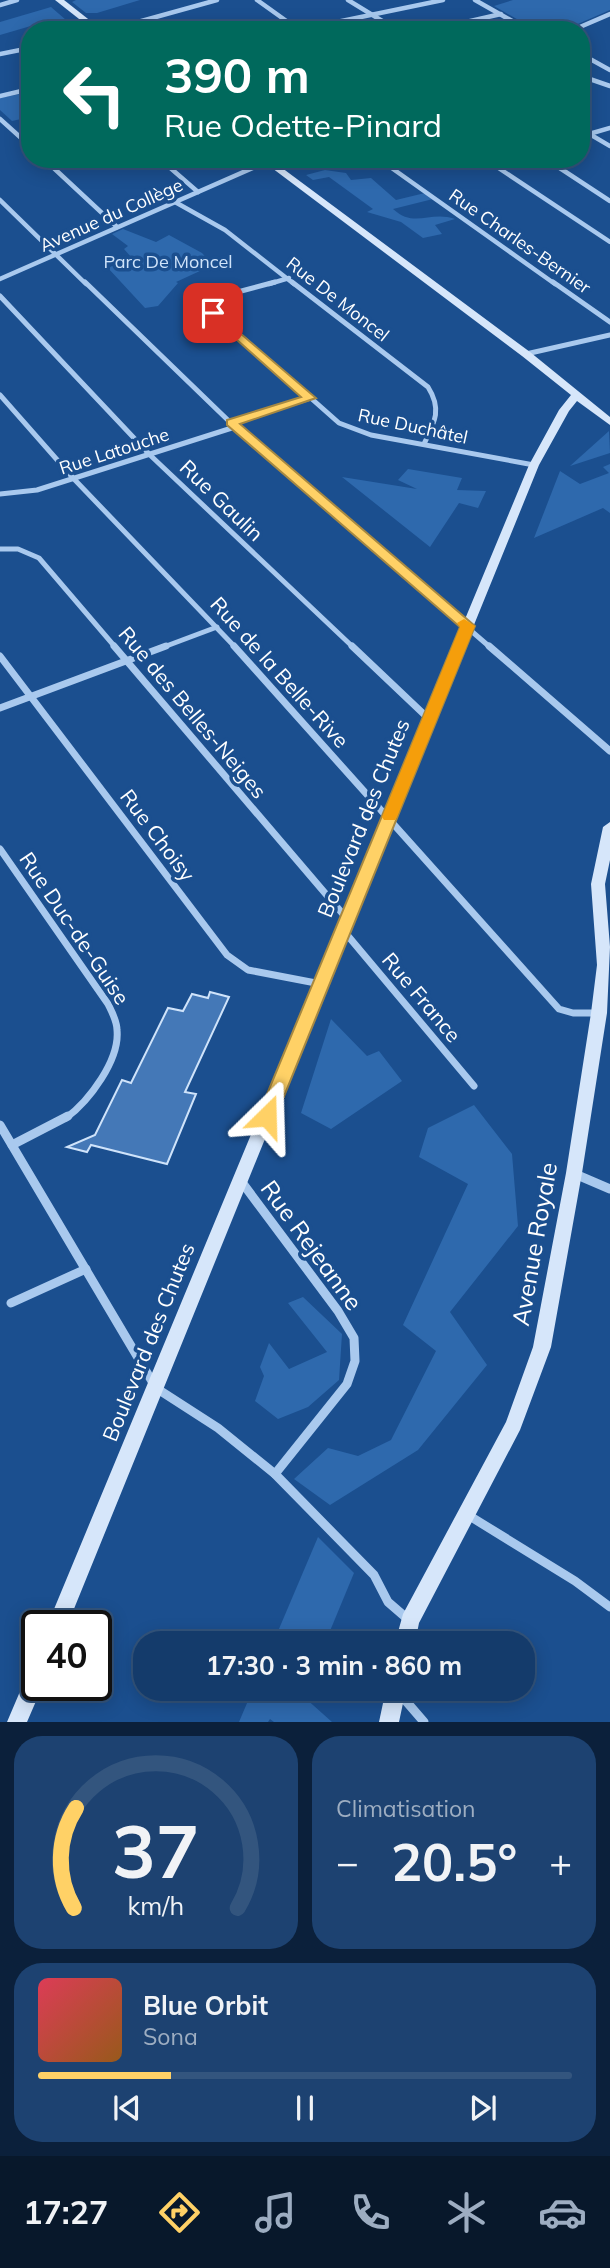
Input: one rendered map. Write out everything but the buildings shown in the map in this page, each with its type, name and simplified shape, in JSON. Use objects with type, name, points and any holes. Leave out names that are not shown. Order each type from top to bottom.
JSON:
[{"type":"street","points":[[0,5],[17,0]]},
{"type":"street","points":[[141,21],[217,0]]},
{"type":"street","points":[[257,0],[286,21]]},
{"type":"street","points":[[348,0],[380,21]]},
{"type":"street","points":[[345,21],[443,0]]},
{"type":"street","points":[[475,0],[512,21]]},
{"type":"street","points":[[56,2],[76,21]]},
{"type":"street","points":[[56,2],[84,21]]},
{"type":"street","points":[[590,23],[610,14]]},
{"type":"street","points":[[473,21],[501,15]]},
{"type":"street","points":[[594,21],[610,23]]},
{"type":"street","points":[[0,54],[21,50]]},
{"type":"street","points":[[590,59],[610,70]]},
{"type":"street","points":[[590,79],[610,86]]},
{"type":"street","points":[[0,96],[21,91]]},
{"type":"street","points":[[0,119],[21,138]]},
{"type":"street","points":[[590,134],[610,128]]},
{"type":"street","points":[[590,135],[610,146]]},
{"type":"street","points":[[54,168],[117,227]]},
{"type":"street","points":[[170,168],[198,192]]},
{"type":"street","name":"Avenue du Collège","points":[[0,279],[250,168]]},
{"type":"street","points":[[279,168],[526,354],[610,422]]},
{"type":"street","name":"Rue Charles-Bernier","points":[[392,168],[610,322]]},
{"type":"street","points":[[499,168],[610,242]]},
{"type":"street","points":[[560,168],[610,201]]},
{"type":"street","points":[[0,200],[233,425],[610,751]]},
{"type":"street","name":"Rue De Moncel","points":[[175,202],[226,230],[432,393],[440,409],[424,444]]},
{"type":"street","name":"Rue Duchâtel","points":[[289,278],[215,298],[208,302],[208,307],[339,423],[371,435],[534,465]]},
{"type":"street","name":"Rue Gaulin","points":[[0,296],[150,455],[430,720]]},
{"type":"street","points":[[526,354],[610,335]]},
{"type":"street","name":"Rue de la Belle-Rive","points":[[0,396],[74,479],[217,627],[559,1009],[573,1013],[599,1013]]},
{"type":"street","name":"Boulevard des Chutes","points":[[64,1610],[534,465],[564,410],[576,397]]},
{"type":"street","name":"Rue Latouche","points":[[0,494],[37,490],[74,479],[310,398]]},
{"type":"street","name":"Rue des Belles-Neiges","points":[[0,550],[18,549],[39,558],[346,925]]},
{"type":"street","points":[[0,708],[217,627]]},
{"type":"street","name":"Rue Choisy","points":[[0,656],[227,955],[248,970],[321,985]]},
{"type":"street","name":"Avenue Royale","points":[[408,1631],[410,1621],[514,1424],[542,1347],[574,1173],[599,1013],[604,965],[598,884],[610,827]]},
{"type":"street","name":"Rue Duc-de-Guise","points":[[0,849],[108,1004],[120,1033],[104,1074],[87,1101],[71,1115],[43,1132],[12,1145]]},
{"type":"street","name":"Rue France","points":[[346,925],[474,1086]]},
{"type":"street","points":[[0,1125],[156,1388],[218,1428],[275,1474],[374,1575],[388,1602],[410,1621]]},
{"type":"street","points":[[574,1173],[610,1189]]},
{"type":"street","name":"Rue Rejeanne","points":[[241,1181],[338,1311],[354,1338],[355,1361],[346,1384],[275,1474]]},
{"type":"street","points":[[11,1303],[86,1269]]},
{"type":"street","points":[[468,1515],[575,1581],[610,1607]]},
{"type":"street","points":[[17,1722],[26,1701]]},
{"type":"street","points":[[388,1722],[393,1701]]},
{"type":"street","points":[[406,1701],[424,1722]]},
{"type":"green space","points":[[140,0],[97,13],[86,13],[72,2]]},
{"type":"green space","points":[[513,0],[610,0],[610,10],[585,21],[520,21],[494,6]]},
{"type":"green space","points":[[51,7],[66,20],[21,21],[21,29],[0,35],[0,22]]},
{"type":"green space","points":[[21,94],[21,119],[12,121],[0,110],[0,98]]},
{"type":"green space","points":[[325,170],[346,173],[351,180],[371,178],[396,200],[425,193],[433,199],[393,209],[408,218],[438,216],[455,219],[435,225],[442,234],[423,238],[401,222],[367,212],[373,209],[329,177],[313,180],[306,175]]},
{"type":"green space","name":"Parc De Moncel","points":[[123,229],[156,242],[169,235],[202,253],[213,265],[176,282],[178,283],[158,306],[145,308],[108,268],[131,257],[124,249],[128,246],[112,234]]},
{"type":"green space","points":[[609,431],[610,453],[570,466]]},
{"type":"green space","points":[[610,464],[610,513],[603,508],[534,538],[560,471],[580,484],[609,473],[603,467]]},
{"type":"green space","points":[[408,469],[462,478],[457,490],[486,491],[478,508],[459,503],[430,547],[342,477],[417,489],[398,480]]},
{"type":"green space","points":[[331,1019],[367,1056],[379,1051],[402,1081],[331,1129],[301,1113]]},
{"type":"green space","points":[[474,1105],[512,1154],[518,1226],[450,1312],[487,1365],[418,1450],[330,1505],[294,1479],[328,1448],[358,1456],[391,1440],[436,1351],[403,1325],[468,1184],[419,1157],[428,1128]]},
{"type":"green space","points":[[303,1297],[342,1334],[339,1380],[308,1407],[278,1419],[255,1401],[264,1376],[260,1367],[269,1343],[289,1369],[327,1352],[288,1303]]},
{"type":"green space","points":[[318,1537],[354,1573],[330,1631],[278,1631]]},
{"type":"green space","points":[[248,1701],[308,1701],[332,1722],[274,1722],[270,1719],[268,1722],[239,1722]]},
{"type":"slow traffic","points":[[390,817],[468,626],[464,623]]},
{"type":"route","points":[[213,313],[310,398],[231,423],[468,626],[267,1116]]}]
